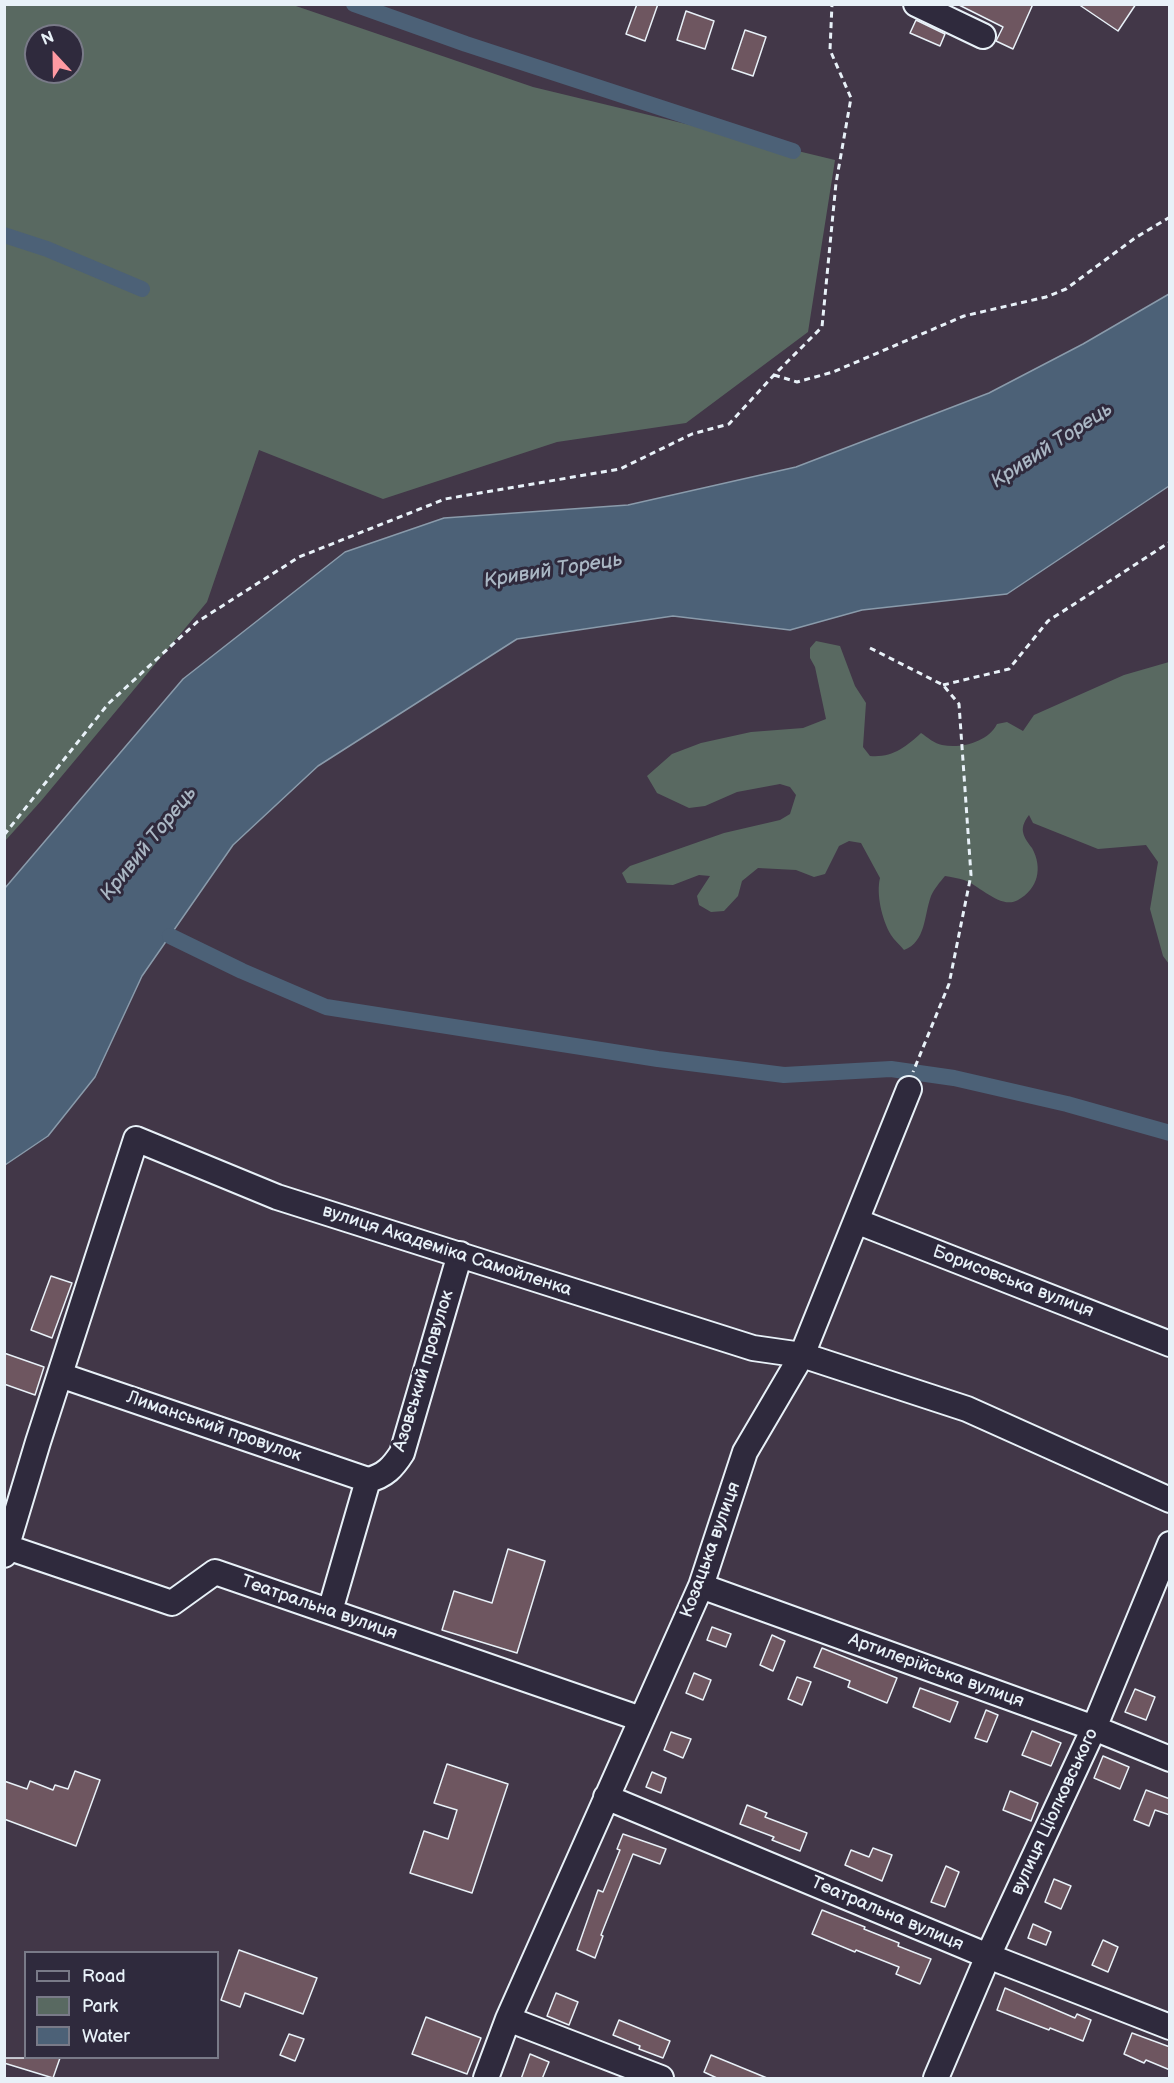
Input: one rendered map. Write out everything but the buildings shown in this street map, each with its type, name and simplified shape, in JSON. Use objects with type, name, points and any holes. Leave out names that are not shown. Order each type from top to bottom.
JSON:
[{"type":"street","points":[[916,4],[983,36]]},
{"type":"street","name":"Козацька вулиця","points":[[486,2079],[508,2019],[701,1586],[745,1452],[802,1355],[909,1089]]},
{"type":"street","name":"вулиця Академіка Самойленка","points":[[6,1550],[38,1442],[136,1139],[277,1197],[753,1348],[802,1355],[967,1409],[1170,1500]]},
{"type":"street","name":"Борисовська вулиця","points":[[855,1221],[1170,1344]]},
{"type":"street","name":"Азовський провулок","points":[[368,1480],[378,1478],[393,1468],[402,1453],[460,1254]]},
{"type":"street","name":"Лиманський провулок","points":[[60,1375],[368,1480]]},
{"type":"street","points":[[330,1611],[368,1480]]},
{"type":"street","name":"вулиця Ціолковського","points":[[936,2079],[988,1956],[1094,1728],[1170,1544]]},
{"type":"street","name":"Театральна вулиця","points":[[6,1550],[172,1603],[215,1572],[641,1719]]},
{"type":"street","name":"Артилерійська вулиця","points":[[701,1586],[1094,1728],[1170,1759]]},
{"type":"street","name":"Театральна вулиця","points":[[606,1797],[988,1956],[1170,2026]]},
{"type":"street","points":[[508,2019],[661,2079]]},
{"type":"path","points":[[4,835],[108,704],[196,622],[299,556],[445,499],[620,469],[692,434],[729,424],[822,327],[836,183],[851,98],[830,50],[832,4]]},
{"type":"path","points":[[774,375],[797,382],[833,372],[964,316],[1046,297],[1066,289],[1135,238],[1170,217]]},
{"type":"path","points":[[943,685],[1009,669],[1048,621],[1170,542]]},
{"type":"path","points":[[870,648],[943,685],[959,704],[971,874],[949,984],[916,1061]]},
{"type":"green space","points":[[5,4],[293,5],[533,87],[835,160],[808,332],[686,423],[557,442],[383,499],[259,450],[207,602],[5,841]]},
{"type":"green space","points":[[816,641],[840,646],[855,686],[866,703],[863,747],[870,756],[892,753],[910,743],[921,733],[939,744],[957,746],[981,740],[997,724],[1007,722],[1023,731],[1034,715],[1124,675],[1169,662],[1169,964],[1163,956],[1150,909],[1158,862],[1146,845],[1098,849],[1033,823],[1029,815],[1024,823],[1023,832],[1032,848],[1038,870],[1030,890],[1018,900],[1004,902],[964,880],[945,876],[931,896],[917,941],[904,950],[892,937],[885,922],[879,899],[880,878],[861,843],[849,841],[839,846],[825,874],[814,877],[796,870],[758,868],[742,881],[738,896],[724,911],[711,912],[699,905],[697,896],[710,876],[699,875],[673,885],[627,883],[622,873],[630,866],[724,833],[780,820],[790,814],[796,795],[790,787],[780,784],[737,792],[705,806],[689,808],[657,793],[647,776],[672,754],[701,743],[751,732],[803,728],[826,719],[815,667],[810,658],[810,648]]},
{"type":"water","name":"Кривий Торець","points":[[1169,294],[1169,486],[1007,594],[862,610],[790,630],[673,616],[517,639],[318,766],[233,845],[142,976],[95,1077],[48,1136],[5,1165],[5,888],[183,679],[345,552],[444,518],[628,505],[796,467],[989,393],[1083,344]]},
{"type":"waterway","points":[[354,4],[466,44],[793,151]]},
{"type":"waterway","points":[[4,235],[47,249],[142,289]]},
{"type":"waterway","points":[[170,936],[242,971],[326,1007],[658,1059],[784,1075],[891,1069],[954,1078],[1067,1104],[1170,1133]]}]
